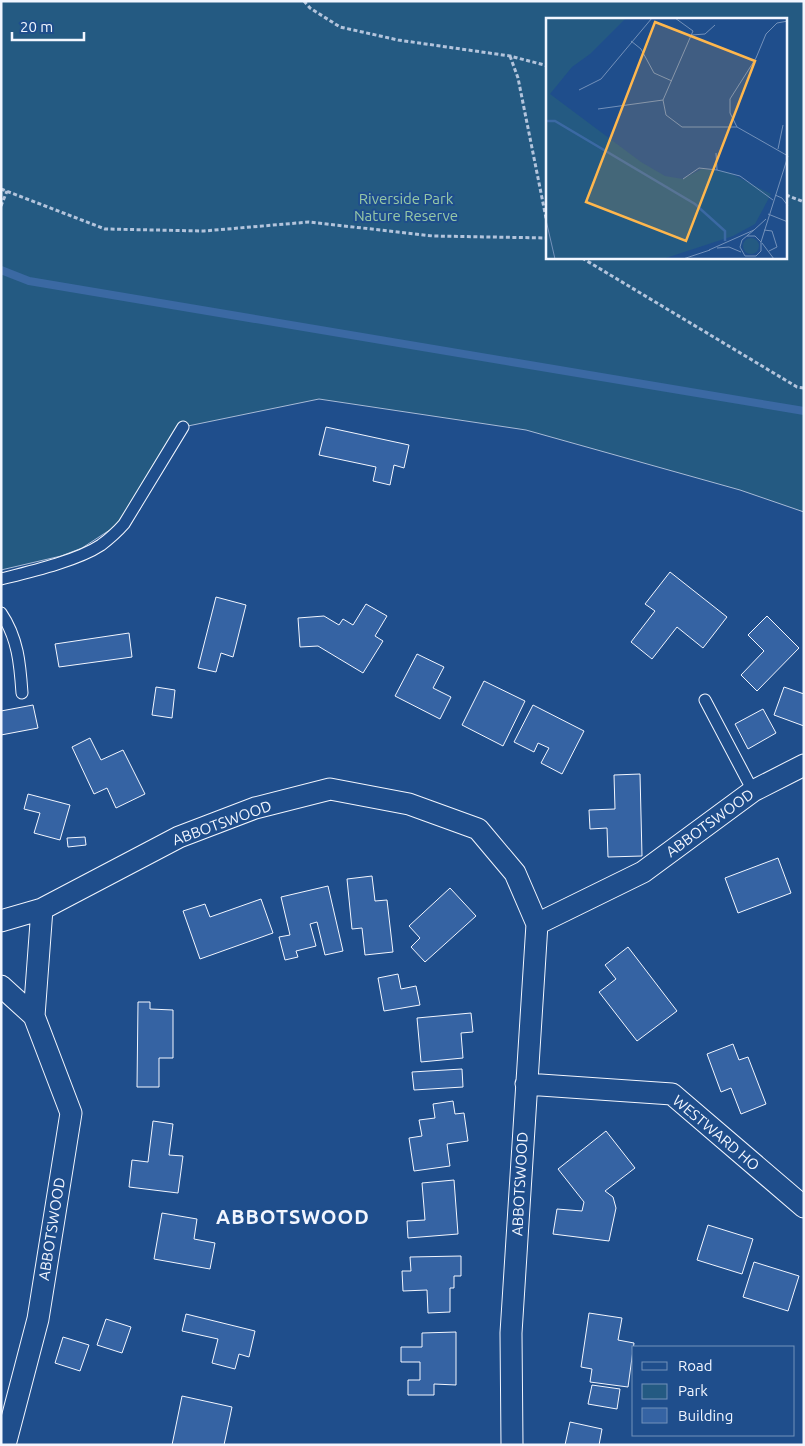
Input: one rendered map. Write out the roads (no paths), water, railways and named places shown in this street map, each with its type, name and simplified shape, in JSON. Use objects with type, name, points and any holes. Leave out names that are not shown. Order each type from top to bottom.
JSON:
[{"type":"street","name":"ABBOTSWOOD","points":[[537,924],[643,872],[753,791],[804,765]]},
{"type":"street","name":"ABBOTSWOOD","points":[[1,921],[42,909],[179,837],[255,808],[330,790],[408,804],[478,829],[515,873],[537,924],[511,1333],[512,1445]]},
{"type":"street","name":"ABBOTSWOOD","points":[[5,1445],[38,1319],[71,1113],[34,1016],[42,909]]},
{"type":"street","name":"ABBOTSWOOD","points":[[1,986],[34,1016]]},
{"type":"street","name":"WESTWARD HO","points":[[526,1084],[672,1094],[804,1206]]},
{"type":"lane","points":[[1,579],[85,553],[100,546],[112,536],[124,524],[183,427]]},
{"type":"lane","points":[[1,613],[14,636],[19,655],[22,693]]},
{"type":"lane","points":[[705,700],[753,791]]},
{"type":"waterway","points":[[1,270],[29,281],[804,411]]},
{"type":"district","name":"ABBOTSWOOD","points":[[293,1217]]},
{"type":"park label","name":"Riverside Park Nature Reserve","points":[[406,208]]}]
